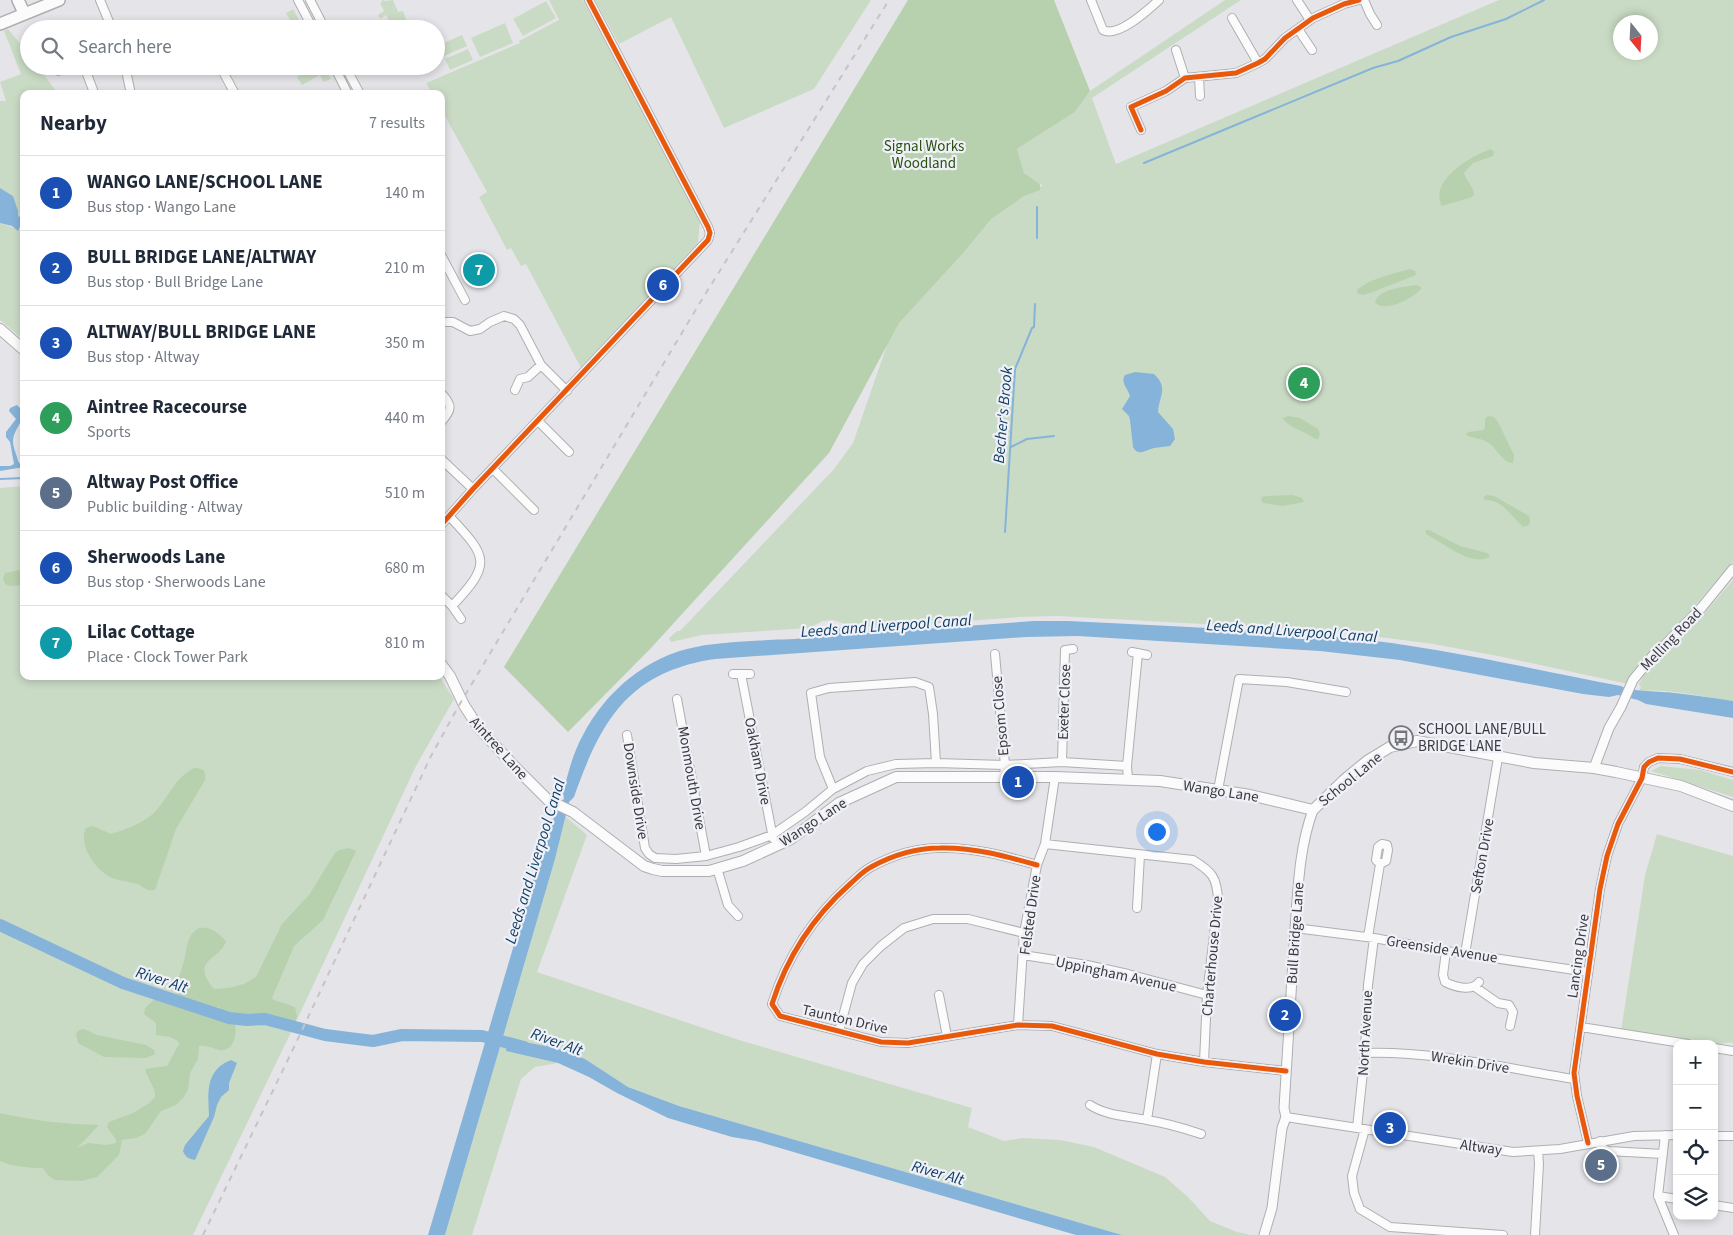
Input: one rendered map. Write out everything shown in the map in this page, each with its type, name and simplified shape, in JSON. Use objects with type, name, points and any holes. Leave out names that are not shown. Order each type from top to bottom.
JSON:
[{"type":"main road","points":[[18,0],[24,13]]},
{"type":"main road","points":[[0,24],[58,0]]},
{"type":"main road","points":[[0,329],[20,346]]},
{"type":"main road","name":"Aintree Lane","points":[[445,669],[467,711],[479,729],[515,767],[548,800],[570,811],[602,833],[623,851]]},
{"type":"main road","name":"School Lane","points":[[1314,810],[1344,780],[1367,761],[1390,747],[1417,741],[1534,764],[1594,768]]},
{"type":"main road","points":[[1594,768],[1681,786],[1733,806]]},
{"type":"main road","name":"Wango Lane","points":[[623,851],[653,870],[709,871],[742,861],[791,839],[839,803],[896,777],[1055,777],[1160,781],[1250,795],[1314,810]]},
{"type":"street","points":[[100,0],[108,20]]},
{"type":"street","points":[[298,0],[308,20]]},
{"type":"street","points":[[310,0],[320,20]]},
{"type":"street","points":[[445,521],[473,489],[704,246],[710,233],[703,216],[589,0]]},
{"type":"street","points":[[1091,0],[1103,30],[1113,32],[1143,16],[1159,0]]},
{"type":"street","points":[[1297,0],[1310,20]]},
{"type":"street","points":[[1141,130],[1131,107],[1166,91],[1185,78],[1236,73],[1258,63],[1265,59],[1285,38],[1310,20],[1344,4],[1359,0]]},
{"type":"street","points":[[1364,0],[1377,25]]},
{"type":"street","points":[[305,14],[315,9]]},
{"type":"street","points":[[1232,18],[1258,63]]},
{"type":"street","points":[[1298,29],[1312,50]]},
{"type":"street","points":[[1176,50],[1185,78]]},
{"type":"street","points":[[87,75],[93,90]]},
{"type":"street","points":[[127,75],[130,90]]},
{"type":"street","points":[[225,75],[233,90]]},
{"type":"street","points":[[338,75],[346,90],[353,82]]},
{"type":"street","points":[[350,75],[358,90]]},
{"type":"street","points":[[1200,77],[1200,96]]},
{"type":"street","points":[[445,263],[465,300]]},
{"type":"street","points":[[445,322],[453,322],[459,327],[470,331],[480,330],[490,322],[504,316],[514,318],[520,325],[541,365],[567,391]]},
{"type":"street","points":[[515,390],[520,380],[528,377],[541,365]]},
{"type":"street","points":[[445,397],[450,408],[449,414],[445,418]]},
{"type":"street","points":[[538,421],[569,452]]},
{"type":"street","points":[[445,463],[473,489]]},
{"type":"street","points":[[492,470],[534,510]]},
{"type":"street","points":[[450,517],[472,540],[481,556],[478,574],[469,588],[452,606]]},
{"type":"street","name":"Melling Road","points":[[1594,768],[1609,728],[1631,684],[1655,653],[1688,623],[1733,569]]},
{"type":"street","points":[[445,599],[461,619]]},
{"type":"street","name":"Exeter Close","points":[[1062,762],[1065,650],[1074,649]]},
{"type":"street","points":[[1128,779],[1127,766],[1135,653],[1147,655]]},
{"type":"street","name":"Epsom Close","points":[[994,654],[1005,765],[1004,778]]},
{"type":"street","name":"Oakham Drive","points":[[750,674],[737,674],[775,847]]},
{"type":"street","points":[[1218,790],[1239,680],[1287,682],[1346,692]]},
{"type":"street","points":[[833,789],[820,757],[811,693],[829,688],[915,682],[929,687],[934,714],[936,763]]},
{"type":"street","name":"Monmouth Drive","points":[[677,699],[706,856]]},
{"type":"street","name":"Downside Drive","points":[[627,735],[646,848]]},
{"type":"street","name":"Sefton Drive","points":[[1465,954],[1498,758]]},
{"type":"street","points":[[1642,778],[1644,767],[1649,762],[1658,758],[1680,759],[1733,772]]},
{"type":"street","name":"Wango Lane","points":[[646,848],[648,854],[655,858],[676,859],[706,856],[772,835],[805,812],[833,789],[868,771],[896,764],[1005,765],[1062,762],[1127,766]]},
{"type":"street","name":"Felsted Drive","points":[[1018,1025],[1024,933],[1037,865],[1045,844],[1055,777]]},
{"type":"street","name":"Lancing Drive","points":[[1588,1143],[1574,1079],[1600,889],[1607,856],[1618,824],[1642,778]]},
{"type":"street","name":"Bull Bridge Lane","points":[[1264,1235],[1270,1218],[1282,1128],[1286,1117],[1284,1108],[1286,1071],[1300,862],[1309,821],[1314,810]]},
{"type":"street","name":"Charterhouse Drive","points":[[1045,844],[1192,860],[1205,868],[1214,877],[1218,887],[1218,900],[1207,995],[1204,1062]]},
{"type":"street","name":"Taunton Drive","points":[[1037,865],[974,849],[938,848],[897,855],[869,868],[818,916],[798,946],[780,980],[772,1004],[780,1016],[881,1042],[908,1043],[1018,1025],[1052,1026],[1157,1054],[1204,1062],[1286,1071]]},
{"type":"street","points":[[1137,908],[1140,855]]},
{"type":"street","name":"North Avenue","points":[[1380,864],[1371,937],[1361,1129],[1352,1176],[1354,1193],[1360,1209],[1390,1227],[1439,1232],[1503,1235]]},
{"type":"street","points":[[717,868],[728,905],[738,916]]},
{"type":"street","points":[[839,1031],[852,983],[863,964],[881,946],[904,928],[932,919],[968,919],[1024,933]]},
{"type":"street","name":"Greenside Avenue","points":[[1295,928],[1371,937],[1446,951],[1588,972]]},
{"type":"street","points":[[1446,951],[1443,975],[1445,982],[1469,988],[1477,984],[1498,1003],[1509,1005],[1513,1012],[1510,1026]]},
{"type":"street","name":"Uppingham Avenue","points":[[1024,955],[1095,966],[1207,995]]},
{"type":"street","points":[[939,995],[947,1036]]},
{"type":"street","points":[[1581,1027],[1673,1042]]},
{"type":"street","points":[[1718,1049],[1733,1051]]},
{"type":"street","name":"Wrekin Drive","points":[[1364,1053],[1393,1052],[1429,1056],[1574,1079]]},
{"type":"street","points":[[1147,1120],[1157,1054]]},
{"type":"street","points":[[1090,1105],[1101,1112],[1184,1128],[1201,1134]]},
{"type":"street","name":"Altway","points":[[1286,1117],[1513,1152],[1560,1149],[1634,1136],[1673,1136]]},
{"type":"street","points":[[1665,1136],[1658,1196],[1674,1235]]},
{"type":"street","points":[[1718,1136],[1733,1136]]},
{"type":"street","points":[[1600,1141],[1602,1148],[1608,1151],[1663,1154]]},
{"type":"street","points":[[1535,1235],[1538,1151]]},
{"type":"street","points":[[1658,1196],[1673,1198]]},
{"type":"street","points":[[1718,1206],[1733,1208]]},
{"type":"green space","points":[[382,0],[393,0],[398,12],[403,11],[406,20],[389,20],[386,15],[380,19],[378,15],[384,11],[380,3]]},
{"type":"green space","points":[[549,0],[583,0],[700,221],[698,243],[581,368],[526,264],[521,266],[511,248],[507,250],[479,197],[487,192],[445,116],[445,90],[430,90],[426,83],[520,43],[519,41],[559,20]]},
{"type":"green space","points":[[595,0],[871,0],[814,89],[724,128],[671,17],[619,44]]},
{"type":"green space","name":"Signal Works Woodland","points":[[908,0],[1054,0],[1090,91],[1075,112],[1017,149],[1024,173],[1040,184],[1040,190],[1024,196],[991,219],[963,253],[899,323],[829,453],[651,648],[568,732],[504,667]]},
{"type":"green space","points":[[1225,0],[1241,0],[1092,98],[1116,164],[1499,0],[1733,0],[1733,561],[1681,622],[1696,623],[1733,580],[1733,701],[1673,692],[1639,691],[1641,688],[1639,684],[1649,669],[1656,660],[1671,649],[1657,645],[1643,659],[1628,684],[1433,644],[1334,631],[1057,616],[854,627],[833,620],[823,621],[809,628],[702,635],[671,642],[669,638],[677,631],[680,631],[834,469],[853,443],[895,322],[990,213],[1037,187],[1043,186],[1024,173],[1017,149],[1075,112],[1090,91]]},
{"type":"green space","points":[[546,1],[556,18],[523,36],[513,19]]},
{"type":"green space","points":[[293,9],[299,20],[290,20],[286,13]]},
{"type":"green space","points":[[505,23],[513,43],[480,57],[471,38]]},
{"type":"green space","points":[[8,29],[20,43],[20,71],[4,31]]},
{"type":"green space","points":[[462,35],[467,46],[445,56],[445,42]]},
{"type":"green space","points":[[468,49],[473,60],[450,70],[445,59]]},
{"type":"green space","points":[[20,74],[44,75],[55,90],[20,90],[20,217],[18,216],[13,196],[0,188],[0,101],[6,101],[0,82]]},
{"type":"green space","points":[[300,75],[320,75],[302,85],[297,77]]},
{"type":"green space","points":[[320,75],[329,75],[331,79],[323,82]]},
{"type":"green space","points":[[1491,149],[1494,152],[1493,156],[1473,163],[1464,173],[1473,189],[1474,195],[1442,206],[1439,197],[1441,187],[1446,179],[1463,163]]},
{"type":"green space","points":[[0,223],[20,230],[20,337],[0,320]]},
{"type":"green space","points":[[1410,269],[1415,271],[1416,275],[1370,293],[1363,295],[1357,293],[1357,290],[1375,279]]},
{"type":"green space","points":[[1416,285],[1421,287],[1421,289],[1412,297],[1391,306],[1379,305],[1375,302],[1386,291]]},
{"type":"green space","points":[[1288,416],[1300,418],[1318,429],[1320,434],[1318,439],[1285,421],[1283,418]]},
{"type":"green space","points":[[1488,416],[1494,417],[1498,422],[1514,455],[1513,463],[1506,461],[1486,441],[1466,435],[1468,432],[1484,430],[1485,419]]},
{"type":"green space","points":[[20,486],[20,680],[442,680],[454,699],[416,766],[295,1024],[193,1235],[0,1235],[0,488]]},
{"type":"green space","points":[[1293,495],[1302,498],[1304,502],[1283,506],[1263,503],[1261,500],[1262,497],[1266,496]]},
{"type":"green space","points":[[1487,495],[1494,496],[1529,516],[1529,525],[1523,527],[1502,505],[1491,500],[1485,500],[1483,497]]},
{"type":"green space","points":[[1426,530],[1460,546],[1487,553],[1490,557],[1474,559],[1457,553],[1426,534]]},
{"type":"green space","points":[[20,570],[20,585],[10,586],[5,584],[3,578],[5,573]]},
{"type":"green space","points":[[1661,766],[1700,770],[1733,780],[1733,797],[1651,771]]},
{"type":"green space","points":[[194,768],[204,771],[205,780],[176,829],[155,890],[148,890],[137,884],[110,877],[104,873],[89,856],[86,849],[84,835],[86,828],[93,826],[111,834],[144,820],[153,814],[181,777]]},
{"type":"green space","points":[[565,816],[587,835],[537,972],[739,1040],[972,1108],[968,1127],[1004,1141],[1023,1138],[1060,1140],[1094,1147],[1165,1177],[1187,1196],[1210,1221],[1237,1232],[1251,1235],[1122,1235],[679,1106],[628,1087],[585,1059],[556,1048],[506,1051],[558,1063],[535,1067],[521,1079],[472,1235],[445,1235],[555,859]]},
{"type":"green space","points":[[1657,834],[1733,856],[1733,1043],[1718,1045],[1718,1040],[1674,1040],[1621,1031],[1645,875]]},
{"type":"green space","points":[[349,848],[356,851],[323,920],[294,946],[272,998],[295,1007],[297,1016],[295,1024],[263,1016],[228,1014],[218,1010],[219,1005],[217,1009],[177,995],[178,981],[187,944],[195,930],[200,928],[210,929],[226,941],[223,948],[205,966],[204,972],[214,989],[244,984],[256,977],[282,924],[309,895],[335,853]]},
{"type":"green space","points":[[157,997],[187,1005],[213,1016],[211,1021],[214,1017],[235,1024],[235,1038],[231,1046],[224,1050],[219,1050],[207,1046],[199,1046],[198,1059],[190,1073],[188,1090],[183,1098],[176,1105],[161,1111],[145,1134],[136,1138],[122,1140],[119,1155],[97,1177],[82,1181],[54,1180],[43,1168],[21,1167],[0,1161],[0,1113],[49,1122],[99,1125],[77,1148],[88,1143],[106,1145],[116,1143],[107,1127],[109,1122],[133,1113],[148,1104],[155,1097],[145,1069],[167,1066],[179,1044],[178,1041],[170,1037],[156,1035],[156,1023],[144,1014],[145,1008]]},
{"type":"green space","points":[[84,1029],[97,1035],[146,1045],[154,1050],[155,1054],[146,1058],[104,1057],[78,1043],[76,1034],[79,1030]]},
{"type":"water","points":[[0,188],[13,196],[18,216],[20,217],[20,227],[18,231],[12,226],[0,223]]},
{"type":"water","points":[[1135,372],[1154,374],[1159,379],[1162,392],[1158,412],[1173,429],[1175,439],[1170,446],[1140,452],[1137,452],[1133,447],[1129,416],[1122,409],[1130,396],[1123,381],[1125,375]]},
{"type":"water","points":[[17,405],[20,408],[20,422],[13,437],[13,444],[20,468],[0,471],[0,466],[14,464],[10,442],[6,437],[6,432],[16,419],[9,411],[10,408]]},
{"type":"water","points":[[1034,621],[1244,630],[1383,642],[1485,659],[1625,688],[1733,701],[1733,718],[1646,704],[1618,695],[1609,697],[1583,694],[1400,660],[1320,651],[1078,636],[1026,637],[715,659],[685,666],[660,675],[639,688],[622,704],[608,723],[595,745],[574,797],[569,802],[555,859],[445,1235],[428,1235],[545,840],[556,812],[559,811],[564,798],[563,793],[579,742],[603,704],[629,678],[645,667],[661,658],[705,645],[805,638],[814,636],[834,626],[855,634]]},
{"type":"water","points":[[508,1039],[556,1048],[585,1059],[628,1087],[679,1106],[1122,1235],[1076,1235],[756,1141],[732,1137],[668,1118],[558,1063],[506,1051]]},
{"type":"water","points":[[231,1060],[237,1063],[229,1083],[229,1090],[221,1097],[217,1105],[214,1117],[195,1160],[189,1158],[183,1151],[185,1145],[209,1116],[208,1099],[212,1076],[223,1064]]},
{"type":"waterway","points":[[1144,163],[1373,68],[1398,61],[1451,37],[1506,19],[1544,0]]},
{"type":"waterway","name":"Becher's Brook","points":[[1037,207],[1037,238]]},
{"type":"waterway","name":"Becher's Brook","points":[[1005,532],[1015,369],[1034,327],[1035,304]]},
{"type":"waterway","points":[[1011,447],[1027,439],[1054,436]]},
{"type":"waterway","points":[[0,479],[20,478]]},
{"type":"waterway","name":"River Alt","points":[[0,925],[123,983],[229,1018],[265,1019],[325,1035],[373,1041],[402,1035],[482,1036],[524,1047]]},
{"type":"railway","points":[[203,1235],[431,756],[458,707],[701,301],[889,0]]},
{"type":"cycle path","points":[[445,520],[708,240],[710,233],[589,0]]},
{"type":"cycle path","points":[[1141,130],[1131,107],[1166,91],[1185,78],[1236,73],[1258,63],[1265,59],[1285,38],[1313,18],[1344,4],[1359,0]]},
{"type":"cycle path","points":[[1588,1143],[1577,1096],[1574,1073],[1600,889],[1607,856],[1618,824],[1642,778],[1644,767],[1649,762],[1658,758],[1680,759],[1733,772]]},
{"type":"cycle path","points":[[1037,865],[1001,855],[940,848],[904,853],[865,870],[837,896],[803,938],[785,970],[772,1004],[780,1016],[881,1042],[908,1043],[1018,1025],[1052,1026],[1157,1054],[1204,1062],[1286,1071]]},
{"type":"place","name":"Lilac Cottage","points":[[479,270]]},
{"type":"place","name":"Sherwoods Lane","points":[[663,285]]},
{"type":"place","name":"Aintree Racecourse","points":[[1304,383]]},
{"type":"place","name":"SCHOOL LANE/BULL BRIDGE LANE","points":[[1401,738]]},
{"type":"place","name":"WANGO LANE/SCHOOL LANE","points":[[1018,782]]},
{"type":"place","name":"BULL BRIDGE LANE/ALTWAY","points":[[1285,1015]]},
{"type":"place","name":"ALTWAY/BULL BRIDGE LANE","points":[[1390,1128]]},
{"type":"place","name":"Altway Post Office","points":[[1601,1165]]},
{"type":"water label","name":"Leeds and Liverpool Canal","points":[[886,625]]},
{"type":"water label","name":"Leeds and Liverpool Canal","points":[[1292,630]]},
{"type":"water label","name":"Leeds and Liverpool Canal","points":[[534,861]]}]
